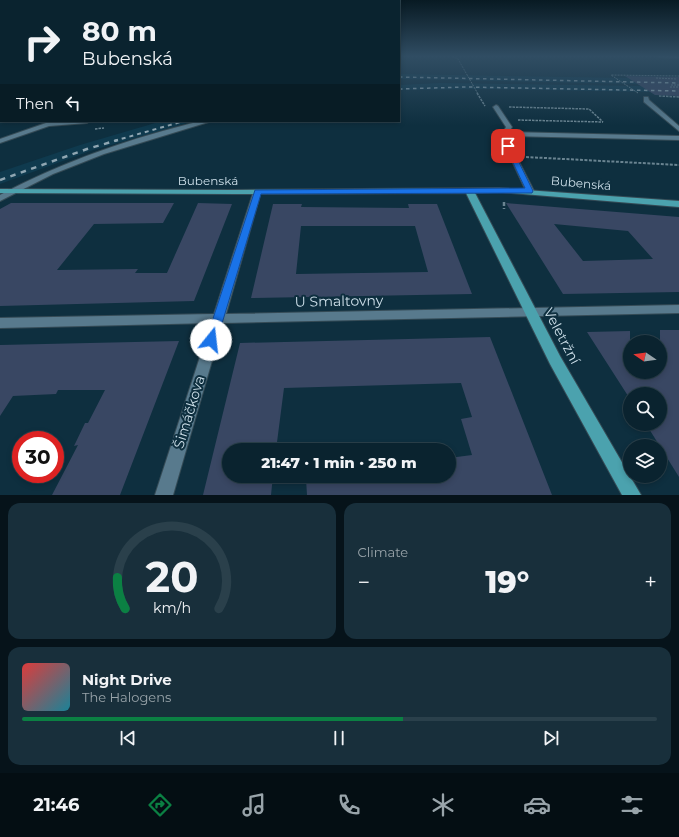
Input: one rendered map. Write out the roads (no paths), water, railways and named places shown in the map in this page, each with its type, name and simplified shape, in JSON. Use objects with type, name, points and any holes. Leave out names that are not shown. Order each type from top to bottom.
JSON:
[{"type":"main road","name":"Veletržní","points":[[469,190],[530,312],[590,423],[632,495]]},
{"type":"main road","name":"Bubenská","points":[[0,191],[530,191],[679,204]]},
{"type":"street","points":[[644,97],[646,101],[679,129]]},
{"type":"street","points":[[496,107],[509,127],[505,134],[508,146],[530,191]]},
{"type":"street","points":[[0,141],[48,124],[74,122]]},
{"type":"street","points":[[0,198],[50,171],[91,155],[158,134],[205,122]]},
{"type":"street","points":[[505,134],[679,138]]},
{"type":"street","name":"Šimáčkova","points":[[164,495],[257,192]]},
{"type":"street","name":"U Smaltovny","points":[[0,323],[679,309]]},
{"type":"railway","points":[[497,79],[679,83]]},
{"type":"railway","points":[[400,89],[466,87],[679,91]]},
{"type":"railway","points":[[114,141],[180,122]]},
{"type":"railway","points":[[0,180],[87,149],[118,140]]}]
